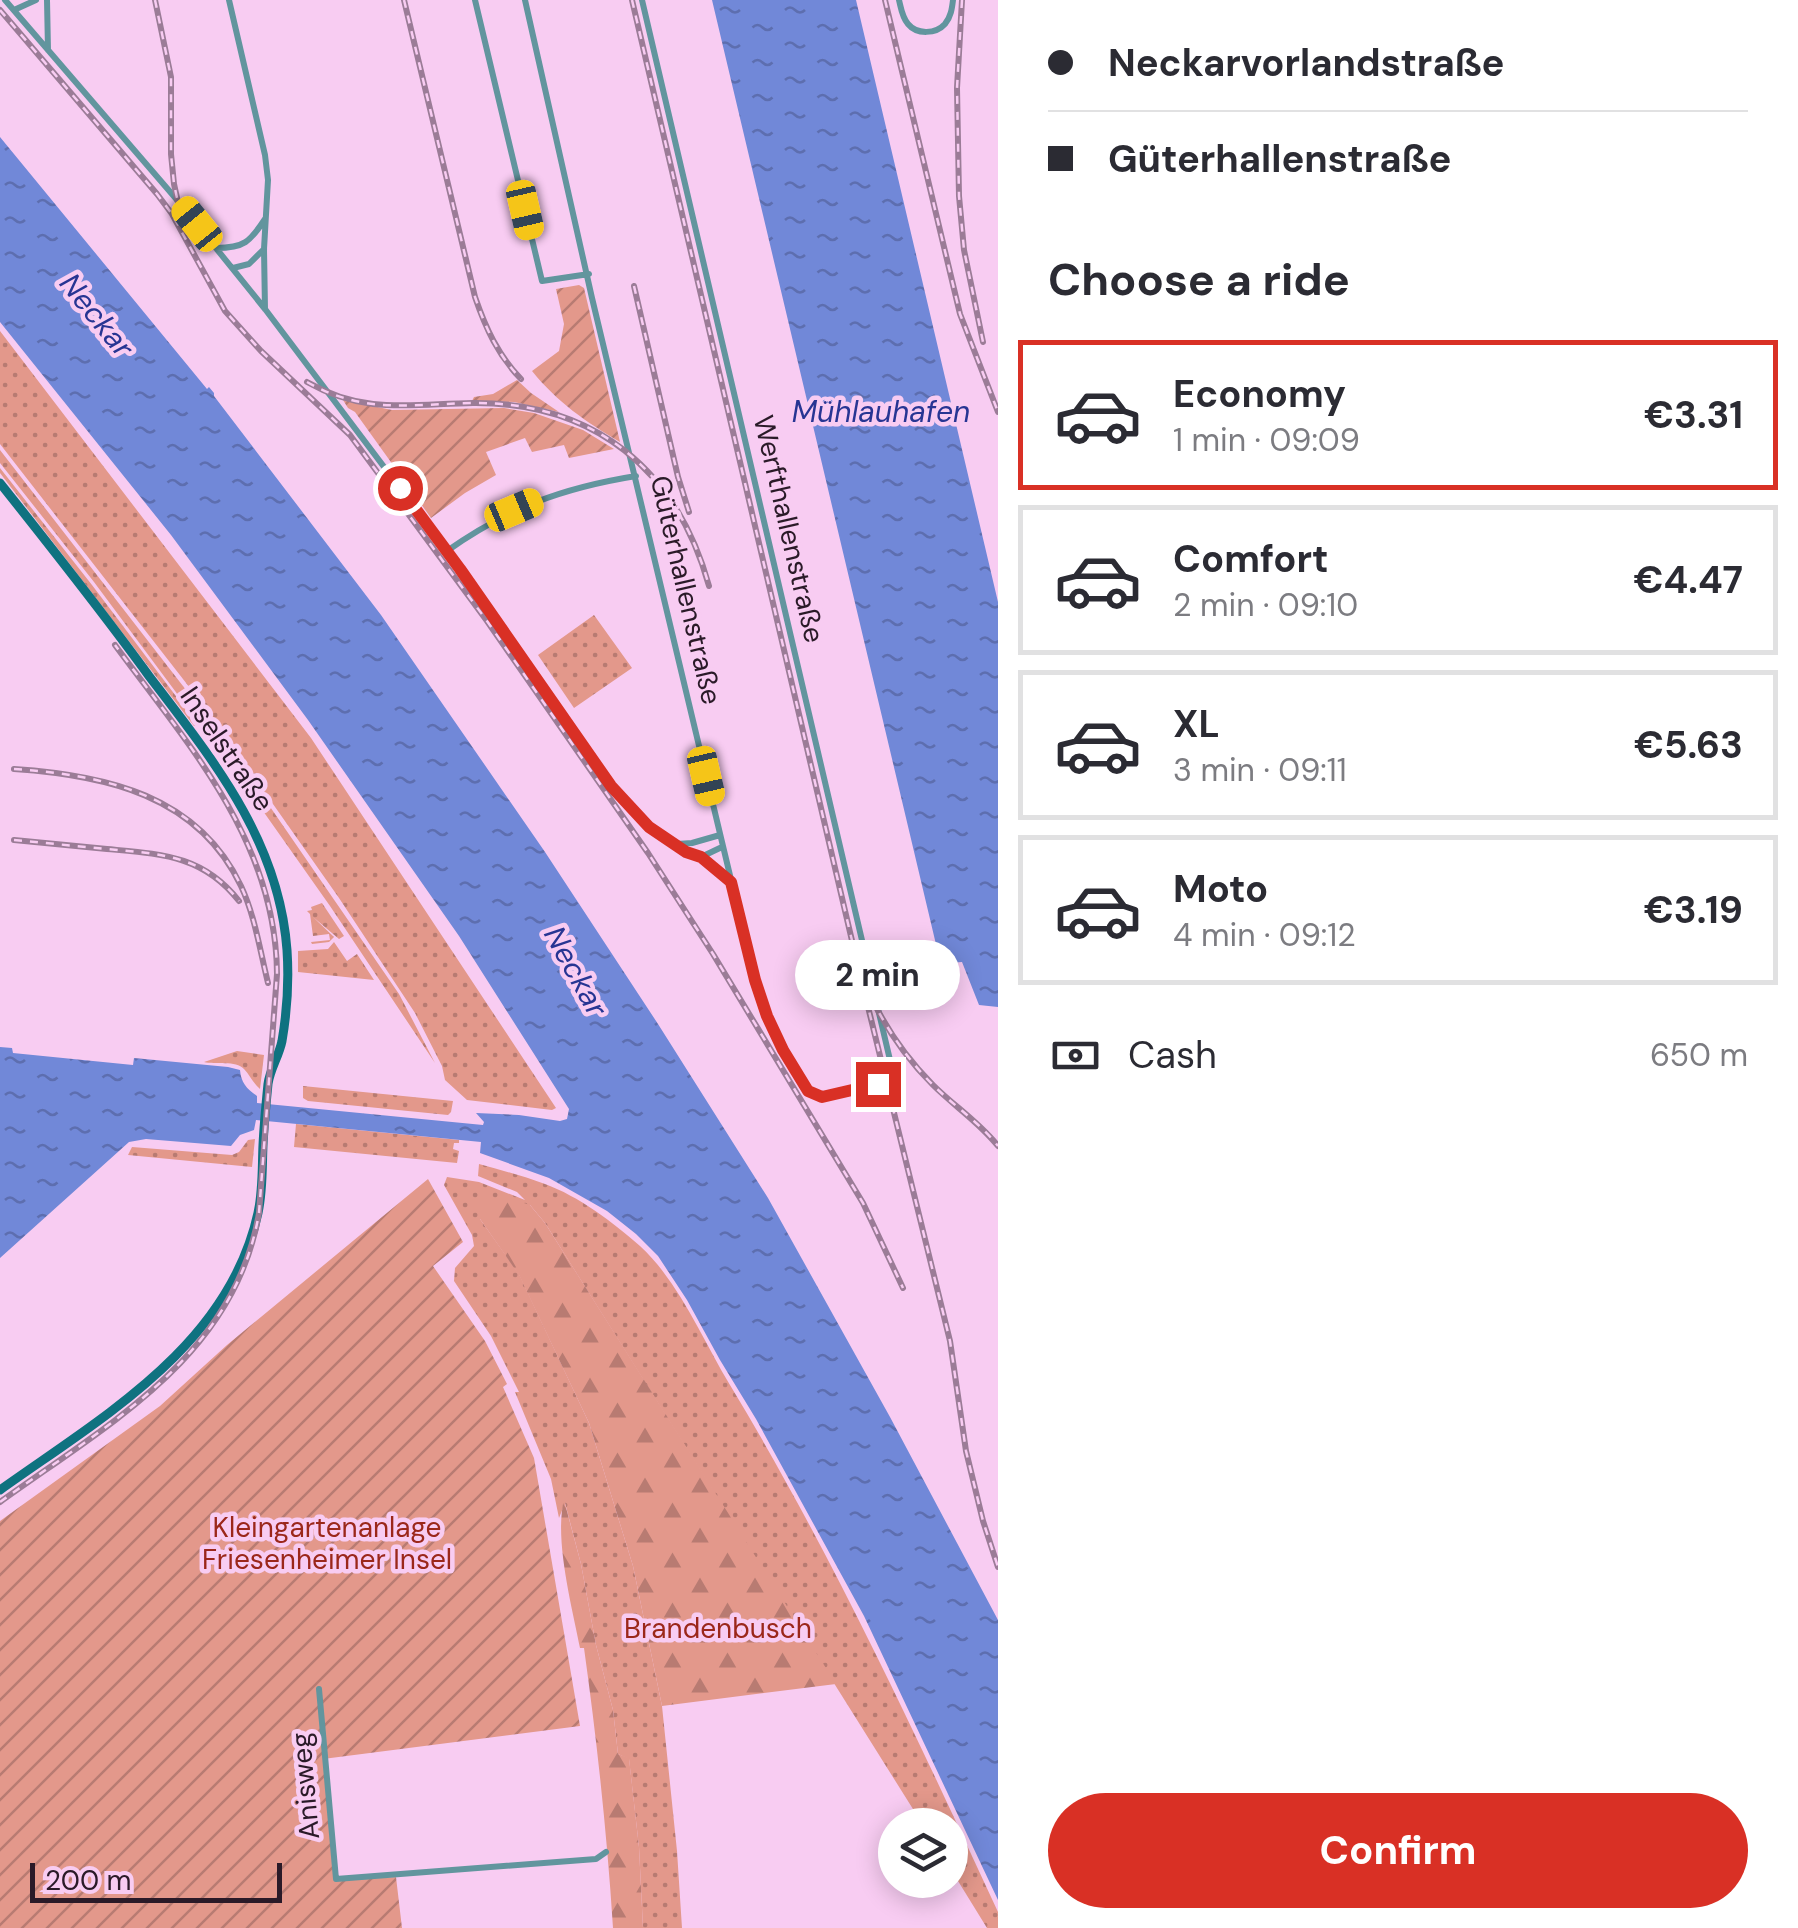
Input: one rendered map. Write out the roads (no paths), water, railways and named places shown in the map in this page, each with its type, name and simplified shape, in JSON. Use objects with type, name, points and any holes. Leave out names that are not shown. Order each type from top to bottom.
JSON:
[{"type":"street","points":[[5,0],[265,308],[447,552],[611,786],[660,836],[701,857],[731,882]]},
{"type":"street","points":[[14,10],[17,0]]},
{"type":"street","points":[[14,10],[36,0]]},
{"type":"street","points":[[47,0],[48,51]]},
{"type":"street","points":[[229,0],[268,180],[265,308]]},
{"type":"street","points":[[475,0],[542,281],[588,274]]},
{"type":"street","name":"Güterhallenstraße","points":[[526,0],[720,836],[767,1016],[808,1091],[822,1097],[878,1084],[890,1069]]},
{"type":"street","name":"Werfthallenstraße","points":[[642,0],[890,1069]]},
{"type":"street","points":[[899,0],[908,24],[920,32],[936,30],[948,21],[953,0]]},
{"type":"street","points":[[216,248],[237,248],[253,237],[265,218]]},
{"type":"street","points":[[233,268],[237,248]]},
{"type":"street","points":[[233,268],[250,264],[264,248]]},
{"type":"street","points":[[447,552],[496,519],[537,500],[636,476]]},
{"type":"street","name":"Inselstraße","points":[[0,483],[88,592],[239,801],[259,838],[280,904],[288,966],[282,1041],[268,1087],[261,1197],[251,1236],[235,1274],[206,1322],[160,1372],[0,1490]]},
{"type":"street","points":[[676,844],[720,836]]},
{"type":"street","points":[[701,857],[723,846]]},
{"type":"street","name":"Anisweg","points":[[319,1689],[336,1879],[596,1859],[606,1852]]},
{"type":"water","name":"Mühlauhafen","points":[[712,0],[856,0],[998,602],[998,1007],[979,1005],[962,962],[950,963],[948,957],[935,960],[939,957]]},
{"type":"water","name":"Neckar","points":[[0,137],[214,393],[381,615],[545,852],[768,1198],[998,1620],[998,1900],[968,1836],[968,1808],[955,1808],[864,1616],[756,1419],[658,1256],[607,1211],[549,1178],[480,1153],[481,1142],[256,1120],[254,1130],[240,1135],[231,1146],[146,1139],[129,1142],[0,1258],[0,1047],[12,1048],[13,1053],[133,1065],[134,1058],[228,1067],[240,1070],[245,1085],[257,1096],[257,1103],[483,1125],[476,1113],[560,1121],[567,1119],[569,1109],[459,936],[308,720],[171,535],[0,322]]},
{"type":"railway","points":[[155,0],[171,77],[171,154],[182,221]]},
{"type":"railway","points":[[404,0],[475,297],[494,341],[521,379]]},
{"type":"railway","points":[[632,0],[857,962],[950,1341],[966,1451],[998,1567]]},
{"type":"railway","points":[[885,0],[960,314],[998,412]]},
{"type":"railway","points":[[962,0],[957,88],[959,196],[964,250],[983,342]]},
{"type":"railway","points":[[0,10],[172,214],[225,311],[261,351],[350,435],[487,621],[713,954],[863,1203],[903,1288]]},
{"type":"railway","points":[[634,286],[689,512]]},
{"type":"railway","points":[[307,382],[369,403],[517,406],[557,415],[593,430],[625,451],[676,508],[695,545],[709,586]]},
{"type":"railway","points":[[0,1502],[123,1414],[195,1347],[224,1308],[245,1263],[259,1213],[277,974],[273,926],[262,881],[245,838],[199,758],[115,645]]},
{"type":"railway","points":[[14,769],[114,785],[146,796],[200,830],[223,855],[241,886],[254,921],[268,983]]},
{"type":"railway","points":[[14,840],[180,860],[211,874],[239,901]]},
{"type":"railway","points":[[872,999],[915,1066],[998,1146]]},
{"type":"park label","name":"Kleingartenanlage Friesenheimer Insel","points":[[327,1543]]},
{"type":"park label","name":"Brandenbusch","points":[[718,1628]]}]
